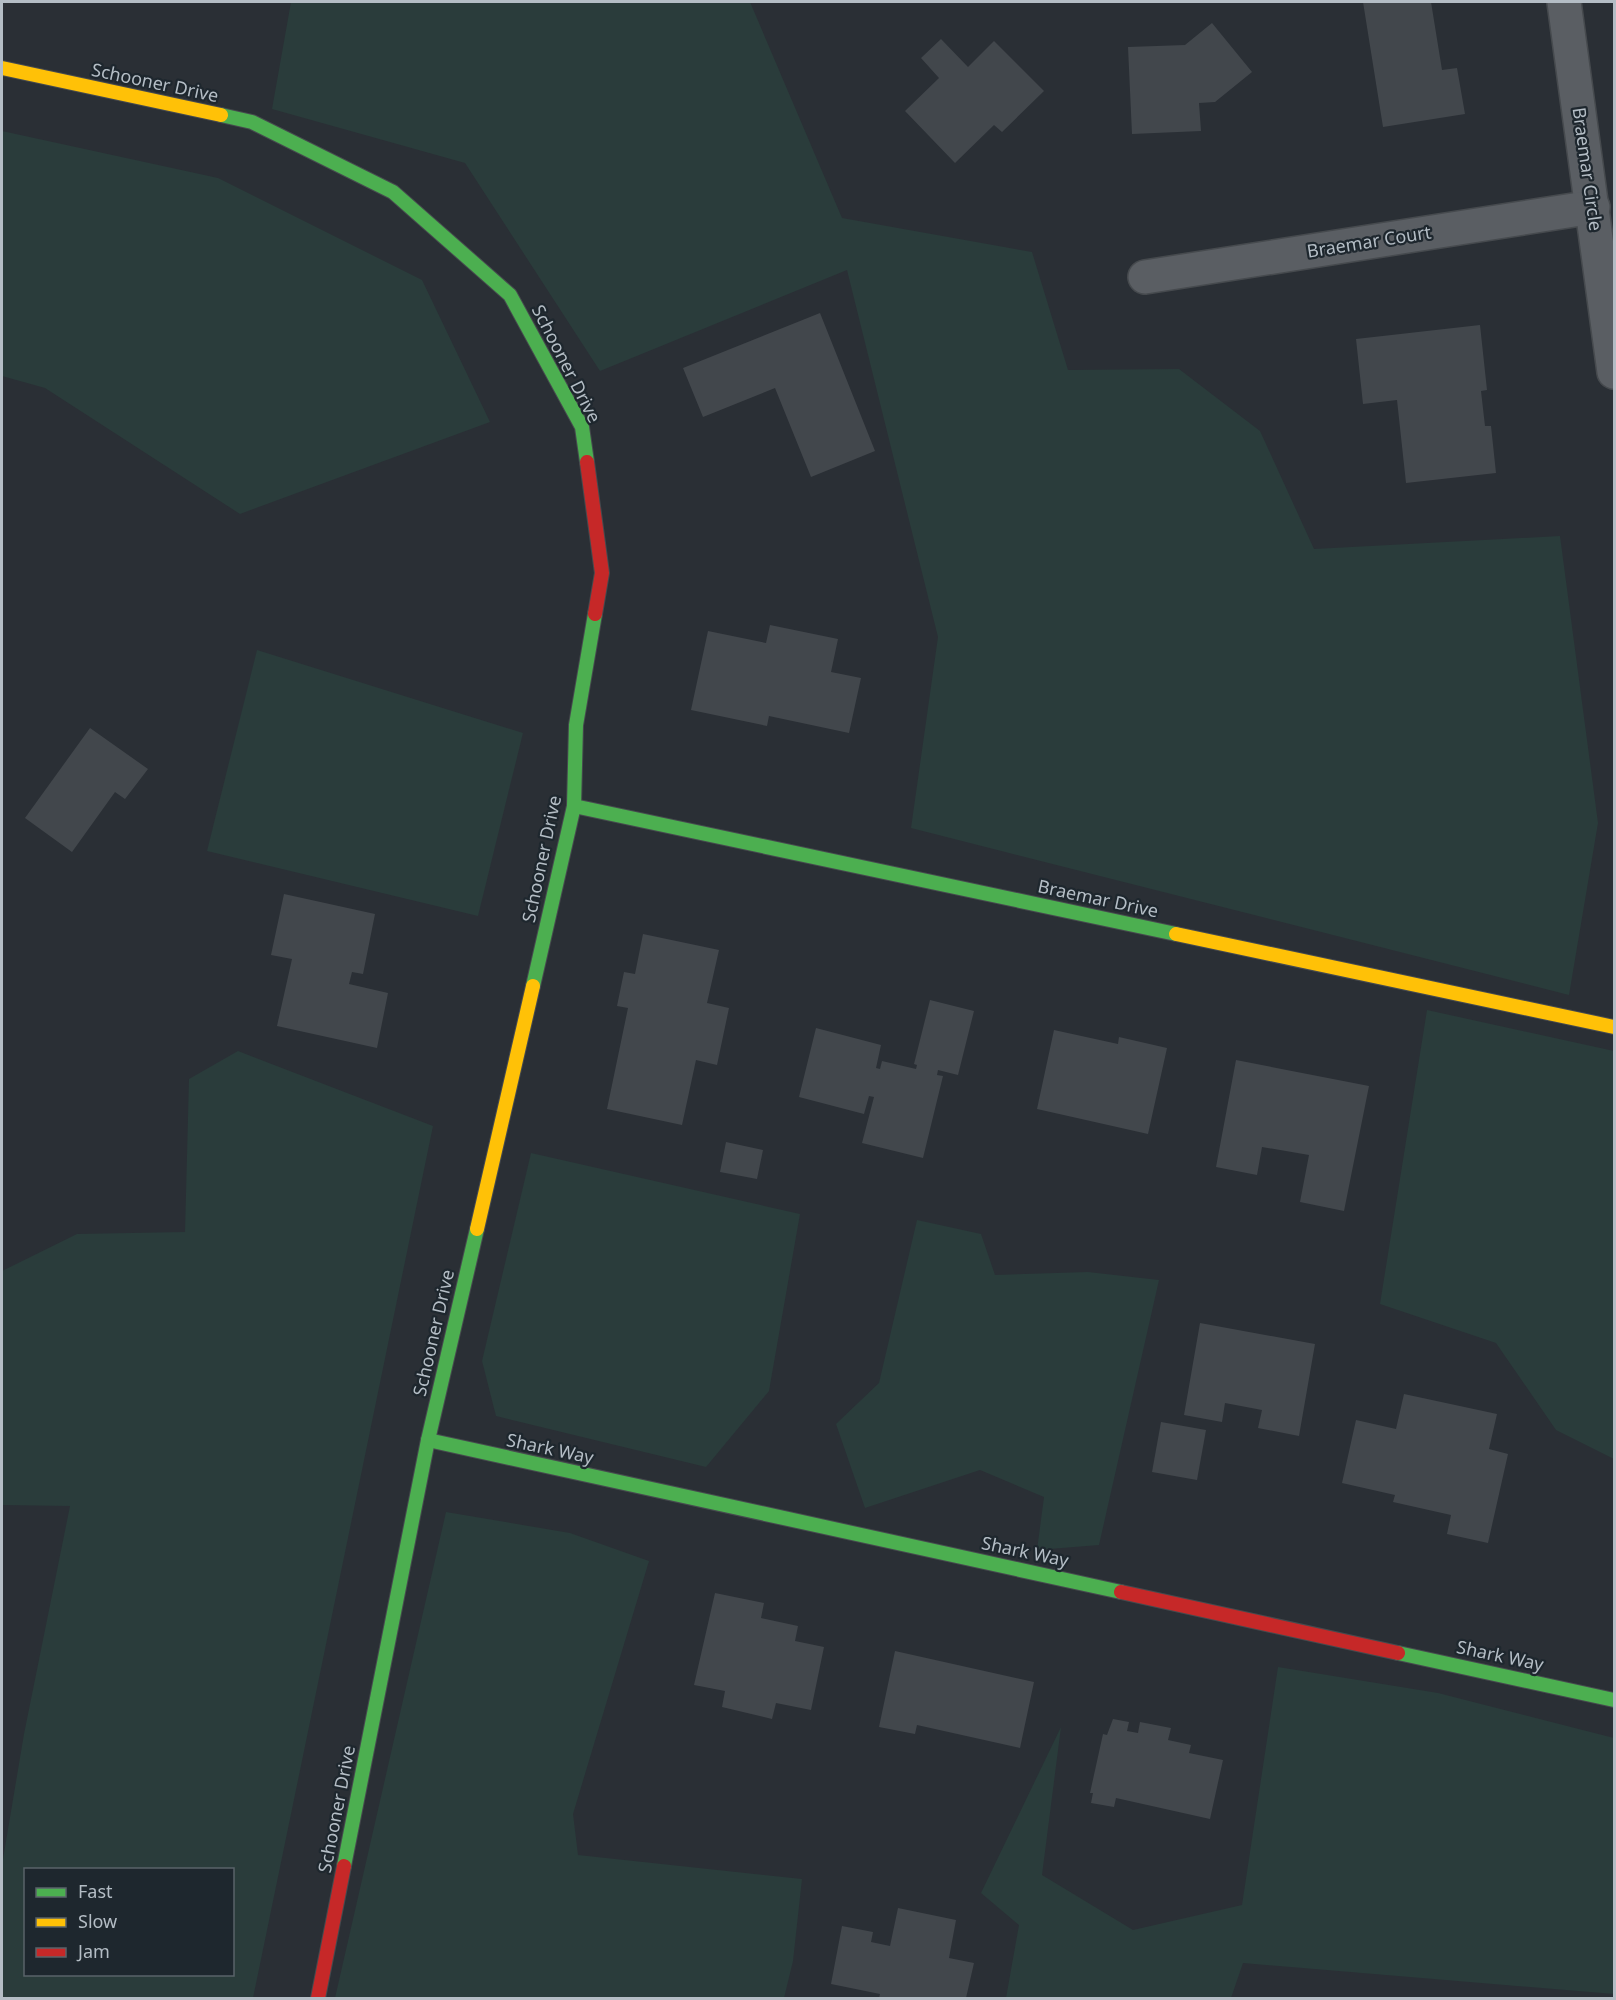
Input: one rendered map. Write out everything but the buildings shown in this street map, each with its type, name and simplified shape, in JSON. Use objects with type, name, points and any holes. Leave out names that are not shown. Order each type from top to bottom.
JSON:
[{"type":"street","name":"Braemar Circle","points":[[1564,2],[1614,372]]},
{"type":"street","name":"Schooner Drive","points":[[2,68],[252,122],[393,192],[510,295],[582,428],[602,573],[576,725],[574,806],[428,1440],[318,1998]]},
{"type":"street","name":"Braemar Court","points":[[1146,277],[1593,207]]},
{"type":"street","name":"Braemar Drive","points":[[574,806],[1614,1027]]},
{"type":"street","name":"Shark Way","points":[[428,1440],[1614,1700]]},
{"type":"shaded area","points":[[291,2],[750,2],[842,218],[1032,252],[1068,370],[1179,369],[1260,431],[1314,549],[1560,536],[1598,823],[1569,995],[911,828],[938,637],[847,270],[600,371],[465,163],[272,109]]},
{"type":"shaded area","points":[[2,131],[218,178],[422,280],[490,422],[240,514],[45,388],[2,376]]},
{"type":"shaded area","points":[[257,650],[523,733],[478,916],[207,851]]},
{"type":"shaded area","points":[[1427,1010],[1614,1051],[1614,1459],[1556,1430],[1496,1343],[1380,1304]]},
{"type":"shaded area","points":[[238,1051],[433,1126],[253,1998],[2,1997],[2,1865],[24,1734],[70,1506],[2,1505],[2,1271],[77,1234],[185,1232],[189,1079]]},
{"type":"shaded area","points":[[531,1153],[800,1214],[769,1391],[706,1467],[496,1416],[482,1361]]},
{"type":"shaded area","points":[[917,1220],[981,1234],[995,1275],[1088,1272],[1159,1280],[1099,1545],[1037,1550],[1044,1497],[980,1470],[865,1508],[836,1424],[879,1383]]},
{"type":"shaded area","points":[[446,1512],[570,1533],[649,1561],[573,1814],[578,1855],[802,1879],[793,1961],[784,1998],[335,1998]]},
{"type":"shaded area","points":[[1278,1667],[1438,1693],[1614,1738],[1614,1994],[1243,1963],[1231,1998],[1006,1998],[1019,1925],[981,1893],[1061,1727],[1042,1875],[1133,1930],[1242,1905]]},
{"type":"traffic: fast","points":[[221,115],[252,122],[393,192],[510,295],[582,427],[587,462]]},
{"type":"traffic: fast","points":[[533,986],[574,806],[576,725],[595,614]]},
{"type":"traffic: fast","points":[[574,806],[1176,934]]},
{"type":"traffic: fast","points":[[344,1866],[428,1440],[477,1229]]},
{"type":"traffic: fast","points":[[428,1440],[1121,1592]]},
{"type":"traffic: fast","points":[[1398,1653],[1614,1700]]},
{"type":"traffic: slow","points":[[2,68],[221,115]]},
{"type":"traffic: slow","points":[[1176,934],[1614,1027]]},
{"type":"traffic: slow","points":[[477,1229],[533,986]]},
{"type":"traffic: jam","points":[[587,462],[602,573],[595,614]]},
{"type":"traffic: jam","points":[[1121,1592],[1398,1653]]},
{"type":"traffic: jam","points":[[318,1998],[344,1866]]}]
